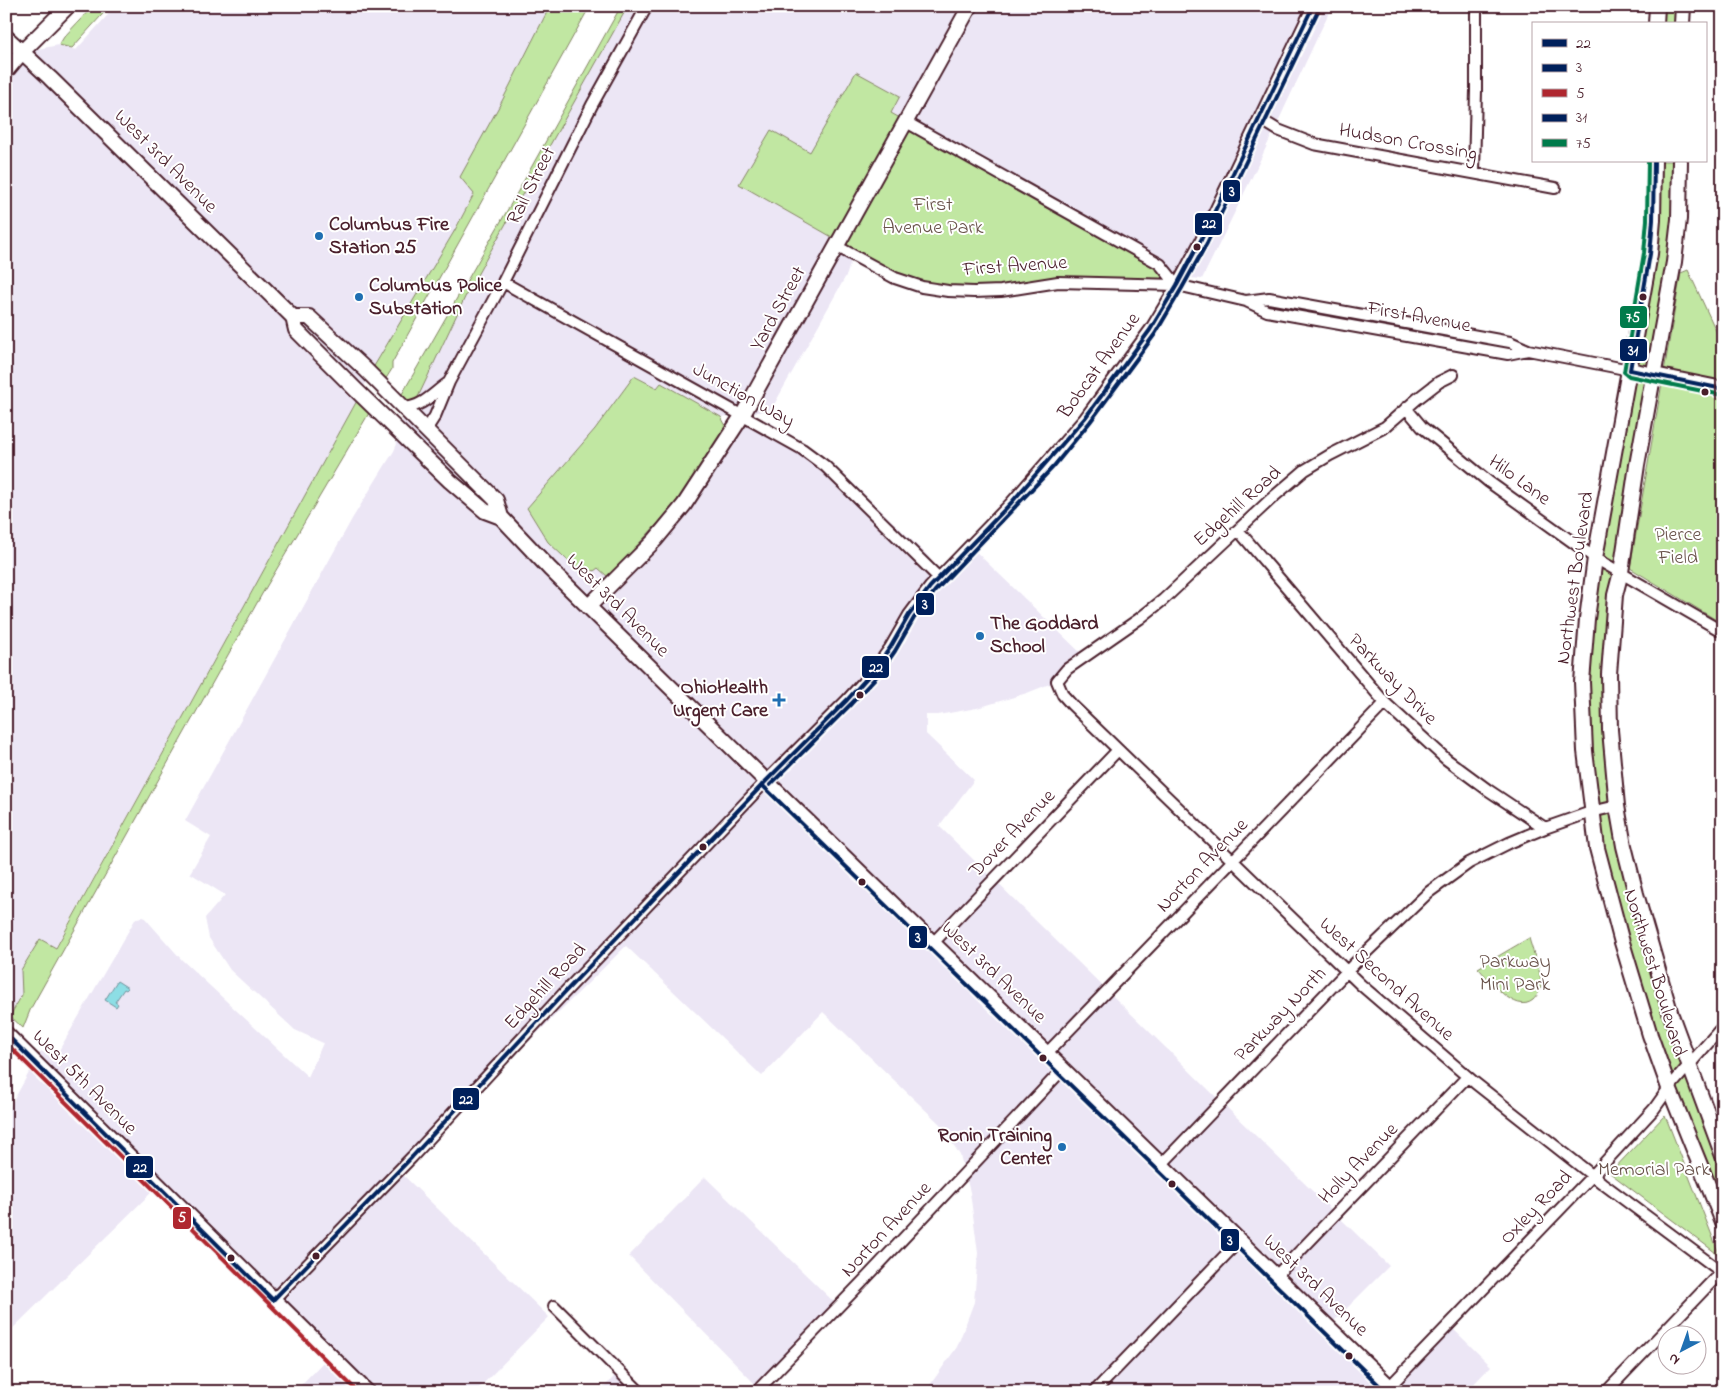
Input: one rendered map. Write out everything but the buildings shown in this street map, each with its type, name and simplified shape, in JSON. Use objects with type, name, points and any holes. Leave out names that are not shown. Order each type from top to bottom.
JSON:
[{"type":"street","points":[[6,71],[22,52],[68,6]]},
{"type":"street","name":"Rail Street","points":[[426,430],[435,416],[449,382],[503,282],[592,105],[647,6]]},
{"type":"street","name":"Yard Street","points":[[588,607],[655,540],[684,505],[742,416],[970,6]]},
{"type":"street","name":"Bobcat Avenue","points":[[847,700],[874,670],[890,648],[909,615],[939,578],[1011,503],[1085,418],[1150,330],[1201,240],[1313,6]]},
{"type":"street","points":[[1474,172],[1476,6]]},
{"type":"street","points":[[1656,22],[1657,6]]},
{"type":"street","points":[[1682,6],[1682,22]]},
{"type":"street","name":"West 3rd Avenue","points":[[6,38],[78,105],[293,317],[296,330],[328,363],[450,481],[485,511],[500,517],[588,607],[1392,1389]]},
{"type":"street","name":"Hudson Crossing","points":[[1260,119],[1278,130],[1314,144],[1556,188]]},
{"type":"street","points":[[906,122],[1160,264],[1177,285]]},
{"type":"street","name":"Northwest Boulevard","points":[[1654,162],[1653,220],[1650,254],[1595,558],[1587,618],[1582,682],[1584,751],[1597,848],[1621,939],[1650,1035],[1669,1088],[1723,1222]]},
{"type":"street","name":"Northwest Boulevard","points":[[1680,162],[1678,228],[1674,262],[1637,465],[1621,572],[1615,596],[1609,674],[1610,730],[1617,806],[1624,846],[1636,894],[1671,1015],[1723,1156]]},
{"type":"street","name":"First Avenue","points":[[836,246],[895,278],[922,287],[974,292],[1001,291],[1058,282],[1177,285],[1246,301],[1267,311],[1508,354],[1528,350],[1723,389]]},
{"type":"street","name":"Junction Way","points":[[503,282],[802,449],[825,466],[939,578]]},
{"type":"street","name":"West 3rd Avenue","points":[[293,317],[309,317],[404,408],[496,500],[500,517]]},
{"type":"street","points":[[328,363],[333,363],[345,372],[406,433],[414,434],[426,430]]},
{"type":"street","name":"Edgehill Road","points":[[1057,681],[1067,669],[1163,600],[1271,498],[1305,470],[1385,427],[1439,382],[1453,375]]},
{"type":"street","name":"Rail Street","points":[[404,408],[410,408],[424,401],[449,382]]},
{"type":"street","name":"Hilo Lane","points":[[1406,408],[1422,427],[1489,482],[1595,558],[1723,632]]},
{"type":"street","name":"Parkway Drive","points":[[1238,530],[1385,703],[1446,759],[1495,795],[1545,828]]},
{"type":"street","name":"West Second Avenue","points":[[1057,681],[1063,695],[1072,705],[1347,971],[1467,1076],[1722,1273]]},
{"type":"street","name":"Edgehill Road","points":[[273,1300],[412,1157],[558,999],[766,781],[847,700]]},
{"type":"street","name":"Norton Avenue","points":[[1047,1053],[1385,703]]},
{"type":"street","name":"Dover Avenue","points":[[933,943],[1118,750]]},
{"type":"street","name":"Parkway North","points":[[1161,1165],[1347,971],[1411,908],[1449,877],[1469,863],[1545,828],[1591,812],[1617,806]]},
{"type":"street","name":"Oxley Road","points":[[1392,1389],[1654,1109],[1669,1088],[1723,1026]]},
{"type":"street","name":"West 5th Avenue","points":[[6,1034],[368,1392]]},
{"type":"street","name":"Norton Avenue","points":[[756,1392],[1063,1069]]},
{"type":"street","name":"Holly Avenue","points":[[1276,1276],[1467,1076]]},
{"type":"street","points":[[1094,1392],[1239,1241]]},
{"type":"street","points":[[1606,1392],[1722,1273]]},
{"type":"street","points":[[554,1306],[640,1392]]},
{"type":"shaded area","points":[[116,6],[550,6],[502,101],[474,193],[455,230],[373,368],[359,397],[55,948],[40,940],[21,970],[22,995],[6,1023],[6,58],[22,52],[59,45],[76,50]]},
{"type":"shaded area","points":[[628,6],[1332,6],[1202,279],[853,253],[847,274],[771,410],[721,417],[661,383],[657,388],[634,376],[595,429],[527,508],[579,571],[582,569],[594,571],[723,432],[726,426],[769,422],[805,443],[835,466],[928,556],[940,575],[970,546],[1085,657],[1057,681],[1027,693],[977,708],[938,715],[926,715],[926,734],[974,780],[939,826],[1389,1266],[1332,1323],[1389,1380],[1445,1321],[1491,1366],[1466,1392],[925,1392],[957,1347],[974,1302],[978,1253],[970,1192],[960,1155],[940,1124],[823,1012],[762,1076],[626,946],[522,1048],[402,1174],[549,1317],[475,1392],[294,1392],[329,1356],[157,1187],[6,1335],[6,1114],[41,1051],[54,1059],[136,918],[144,917],[182,960],[308,1077],[323,1043],[295,1030],[230,970],[209,938],[205,918],[225,895],[190,873],[211,837],[185,821],[352,519],[394,451],[397,444],[394,435],[411,405],[418,397],[467,293]]},
{"type":"shaded area","points":[[705,1177],[834,1302],[756,1385],[629,1256]]},
{"type":"shaded area","points":[[616,1375],[633,1392],[599,1392]]},
{"type":"green space","points":[[93,6],[110,6],[72,48],[59,45],[64,37]]},
{"type":"green space","points":[[550,6],[590,6],[392,363],[392,369],[385,380],[373,368],[455,230],[474,194],[460,177],[502,101]]},
{"type":"green space","points":[[621,6],[628,6],[467,293],[418,397],[411,405],[398,401],[512,202]]},
{"type":"green space","points":[[1657,6],[1683,6],[1682,22],[1656,22]]},
{"type":"green space","name":"First Avenue Park","points":[[856,72],[900,96],[891,113],[1160,264],[1177,285],[1113,285],[948,291],[869,265],[839,241],[739,184],[771,130],[810,152]]},
{"type":"green space","points":[[1654,162],[1680,162],[1679,219],[1609,674],[1624,846],[1723,1156],[1723,1222],[1681,1119],[1597,848],[1582,682],[1650,254]]},
{"type":"green space","name":"Pierce Field","points":[[1688,270],[1723,346],[1723,624],[1630,568],[1681,273]]},
{"type":"green space","points":[[1269,298],[1528,350],[1508,354],[1267,311],[1246,301]]},
{"type":"green space","points":[[634,376],[657,388],[661,383],[721,417],[726,426],[671,509],[608,577],[598,568],[594,571],[582,569],[579,571],[548,542],[527,508],[595,429]]},
{"type":"green space","points":[[359,397],[372,408],[262,594],[31,1008],[23,1028],[10,1016],[22,995],[21,970],[40,939],[56,948]]},
{"type":"green space","name":"Parkway Mini Park","points":[[1529,938],[1540,973],[1541,988],[1533,1000],[1526,1003],[1518,1003],[1495,987],[1478,968]]},
{"type":"green space","name":"Memorial Park","points":[[1665,1115],[1720,1256],[1610,1173]]},
{"type":"water","points":[[117,981],[128,988],[124,989],[115,1002],[118,1004],[116,1007],[105,1000]]},
{"type":"transit line","name":"22","points":[[273,1300],[412,1157],[564,993],[766,781],[847,700],[874,670],[890,648],[909,615],[930,587],[1011,503],[1085,418],[1150,330],[1177,285],[1201,240],[1313,6]]},
{"type":"transit line","name":"3","points":[[770,785],[879,674],[914,618],[935,591],[1054,466],[1090,422],[1155,334],[1207,243],[1319,9]]},
{"type":"transit line","name":"75","points":[[1648,162],[1647,220],[1644,253],[1624,372],[1629,376],[1722,395]]},
{"type":"transit line","name":"31","points":[[1654,162],[1653,220],[1650,254],[1630,370],[1723,389]]},
{"type":"transit line","name":"3","points":[[762,785],[1386,1392]]},
{"type":"transit line","name":"22","points":[[6,1034],[273,1300]]},
{"type":"transit line","name":"5","points":[[6,1043],[358,1392]]},
{"type":"place","name":"Columbus Fire Station 25","points":[[319,236]]},
{"type":"place","name":"Columbus Police Substation","points":[[359,297]]},
{"type":"place","name":"The Goddard School","points":[[980,636]]},
{"type":"place","name":"OhioHealth Urgent Care","points":[[779,700]]},
{"type":"place","name":"Ronin Training Center","points":[[1062,1147]]}]
